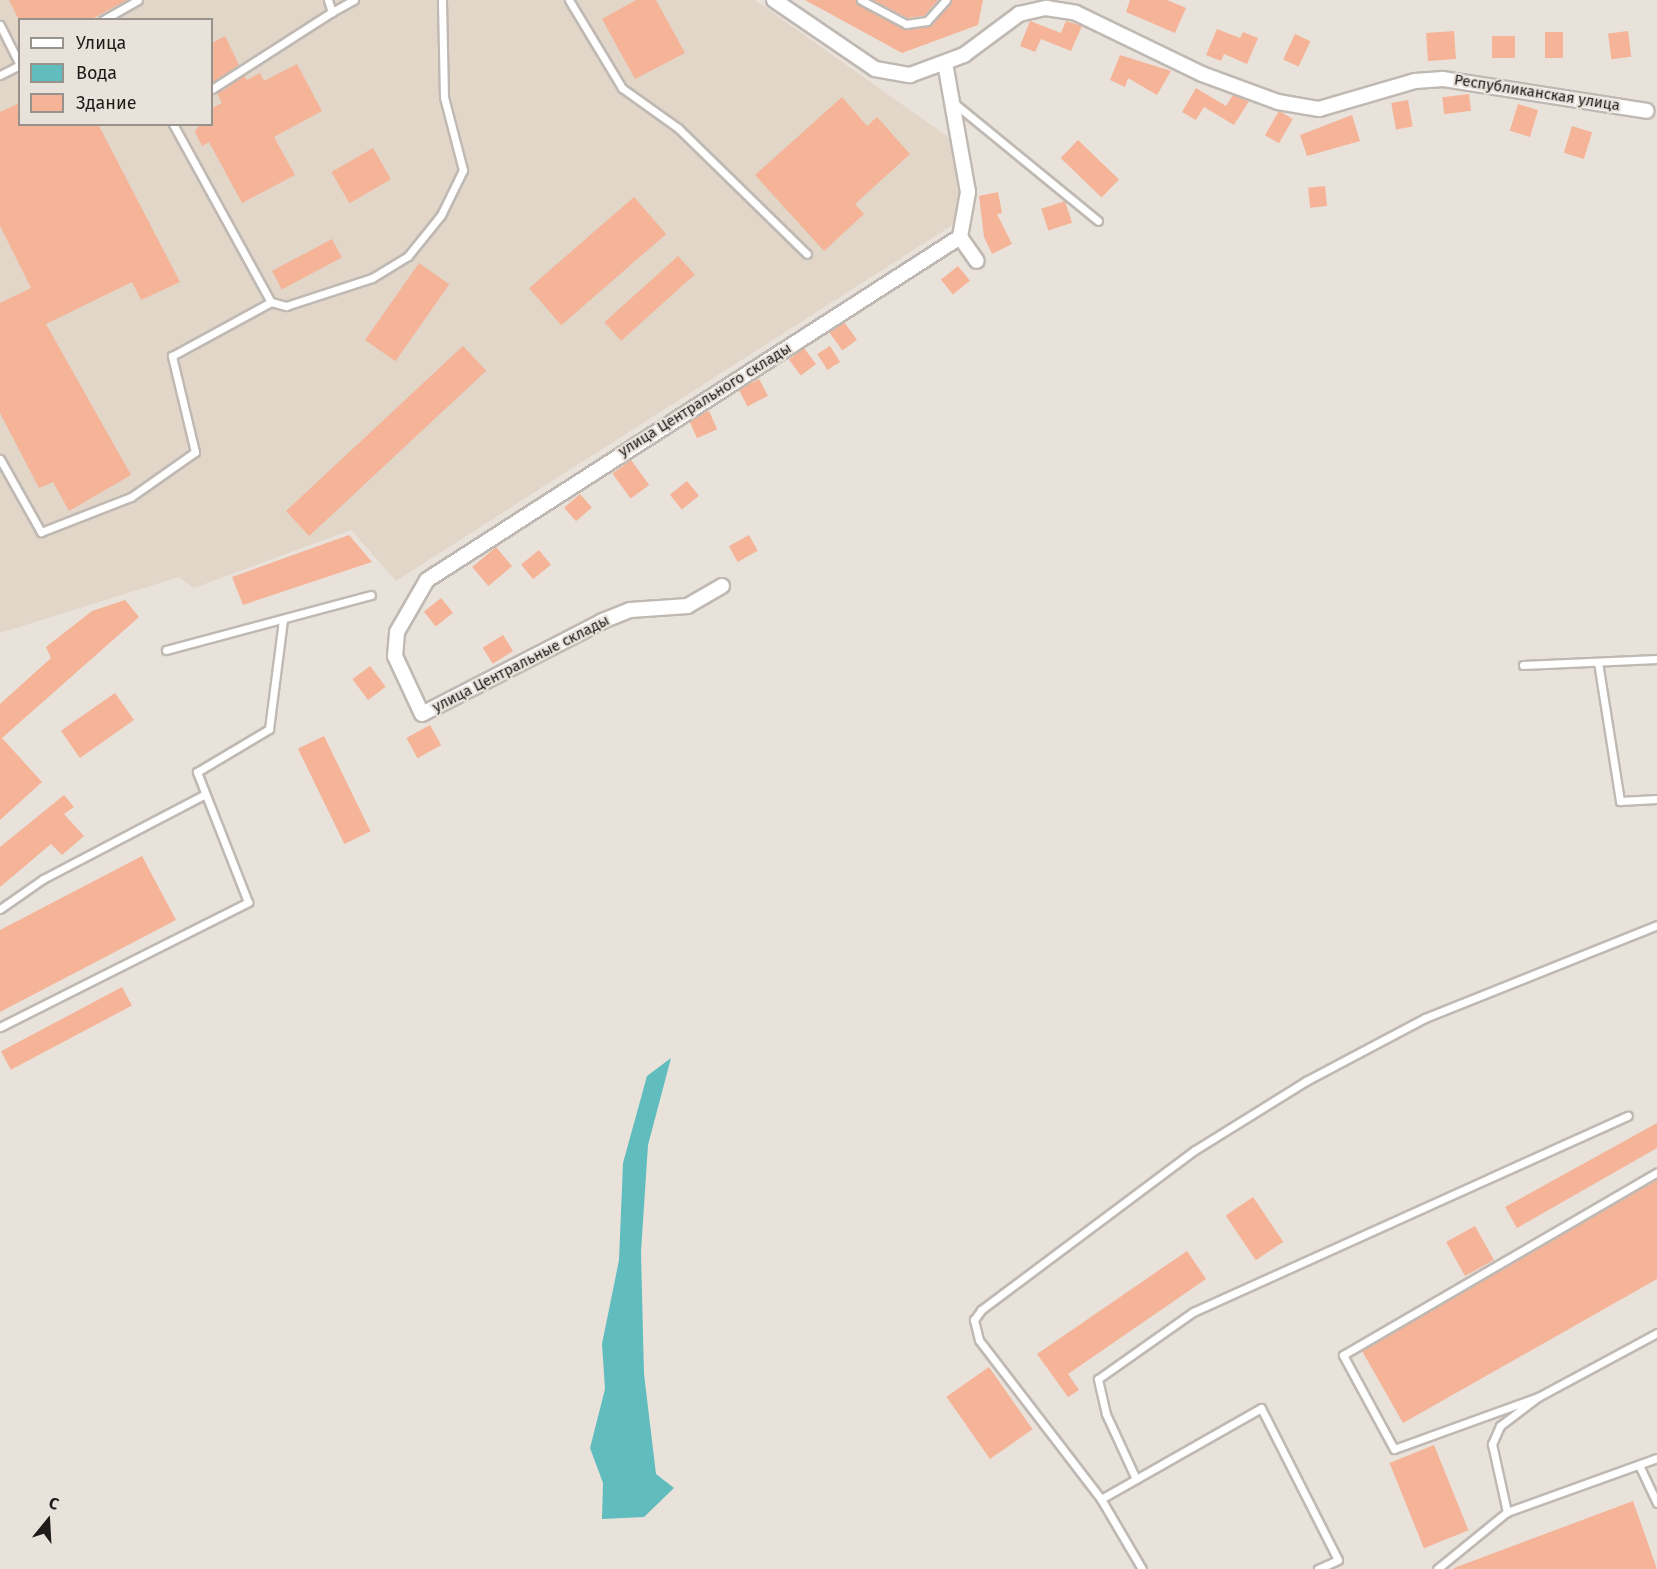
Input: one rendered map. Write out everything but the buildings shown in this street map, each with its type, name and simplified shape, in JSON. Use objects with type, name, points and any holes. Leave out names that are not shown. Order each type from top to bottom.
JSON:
[{"type":"street","points":[[774,0],[875,69],[910,75],[945,63],[968,192],[960,237],[977,261]]},
{"type":"street","name":"Республиканская улица","points":[[945,63],[1019,14],[1046,8],[1076,14],[1202,74],[1278,102],[1319,109],[1415,81],[1443,79],[1654,113]]},
{"type":"street","name":"улица Центрального склады","points":[[422,714],[395,656],[397,632],[427,580],[960,237]]},
{"type":"street","name":"улица Центральные склады","points":[[422,714],[600,622],[630,610],[688,606],[722,586]]},
{"type":"lane","points":[[114,17],[138,0]]},
{"type":"lane","points":[[328,0],[332,12]]},
{"type":"lane","points":[[213,88],[354,0]]},
{"type":"lane","points":[[0,459],[41,532],[131,497],[195,452],[172,356],[271,302],[286,306],[372,278],[408,256],[441,214],[463,170],[444,97],[442,0]]},
{"type":"lane","points":[[569,0],[622,88],[678,128],[807,254]]},
{"type":"lane","points":[[861,0],[906,24],[927,21],[946,0]]},
{"type":"lane","points":[[0,26],[18,61]]},
{"type":"lane","points":[[0,75],[18,66]]},
{"type":"lane","points":[[952,100],[1098,221]]},
{"type":"lane","points":[[174,126],[271,302]]},
{"type":"lane","points":[[166,650],[372,595]]},
{"type":"lane","points":[[0,1027],[248,902],[204,795],[197,771],[269,729],[283,619]]},
{"type":"lane","points":[[1522,665],[1657,659]]},
{"type":"lane","points":[[1598,662],[1620,801],[1657,799]]},
{"type":"lane","points":[[0,909],[43,879],[204,795]]},
{"type":"lane","points":[[1142,1569],[1101,1499],[979,1340],[974,1320],[981,1310],[1195,1150],[1306,1082],[1425,1018],[1657,925]]},
{"type":"lane","points":[[1136,1479],[1106,1414],[1098,1379],[1193,1312],[1628,1116]]},
{"type":"lane","points":[[1657,1172],[1343,1355],[1394,1449],[1538,1397],[1657,1333]]},
{"type":"lane","points":[[1507,1512],[1492,1444],[1500,1426],[1538,1397]]},
{"type":"lane","points":[[1101,1499],[1262,1408],[1338,1560],[1318,1569]]},
{"type":"lane","points":[[1437,1569],[1507,1512],[1657,1458]]},
{"type":"lane","points":[[1639,1465],[1657,1503]]},
{"type":"shaded area","points":[[0,0],[755,0],[951,139],[962,219],[396,581],[351,530],[194,588],[179,577],[0,633]]},
{"type":"water","points":[[671,1058],[648,1145],[641,1252],[644,1374],[656,1474],[674,1488],[644,1517],[602,1519],[603,1483],[590,1448],[605,1389],[602,1344],[619,1260],[623,1163],[647,1076]]}]
